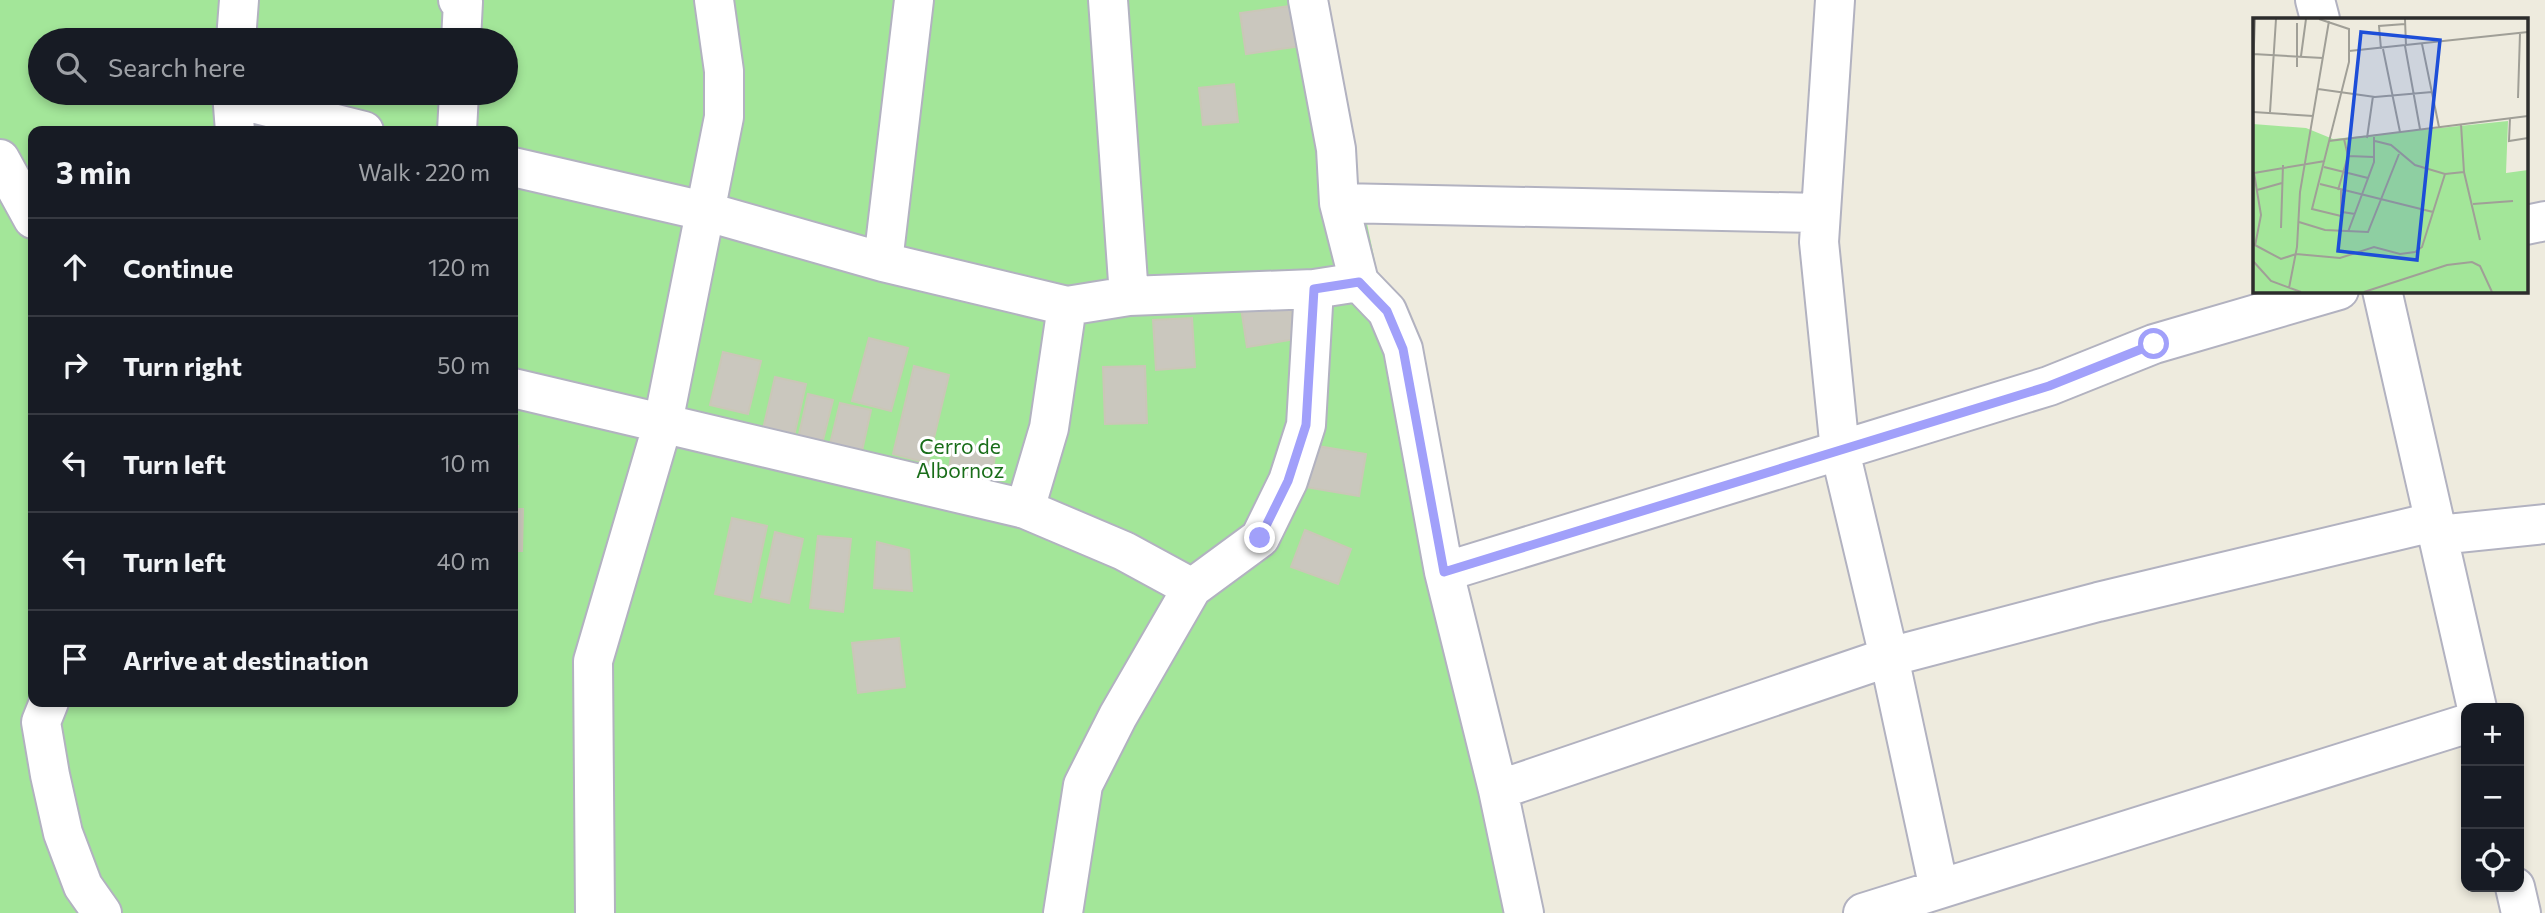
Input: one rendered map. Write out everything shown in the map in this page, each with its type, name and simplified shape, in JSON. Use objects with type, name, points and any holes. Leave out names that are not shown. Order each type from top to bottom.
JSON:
[{"type":"street","points":[[237,28],[239,0]]},
{"type":"street","points":[[458,0],[463,2],[462,28]]},
{"type":"street","points":[[594,913],[593,661],[663,424],[724,117],[724,71],[714,0]]},
{"type":"street","points":[[883,262],[914,0]]},
{"type":"street","points":[[1108,0],[1129,296]]},
{"type":"street","points":[[1308,0],[1336,149],[1339,203],[1359,282],[1387,311],[1403,349],[1444,572],[1524,913]]},
{"type":"street","points":[[1835,0],[1819,242],[1840,451],[1889,657],[1938,889]]},
{"type":"street","points":[[2315,0],[2320,18]]},
{"type":"street","points":[[457,126],[458,105]]},
{"type":"street","points":[[233,107],[337,126]]},
{"type":"street","points":[[0,159],[28,210]]},
{"type":"street","points":[[518,168],[704,211],[883,262],[1067,306],[1129,296],[1314,289],[1359,282]]},
{"type":"street","points":[[1339,203],[1820,213]]},
{"type":"street","points":[[1063,913],[1083,785],[1118,716],[1192,588],[1260,538],[1288,481],[1306,425],[1314,289]]},
{"type":"street","points":[[1444,572],[2049,386],[2154,344],[2332,292]]},
{"type":"street","points":[[2382,292],[2476,703]]},
{"type":"street","points":[[1025,509],[1049,428],[1067,306]]},
{"type":"street","points":[[518,389],[1025,509],[1124,551],[1192,588]]},
{"type":"street","points":[[1497,790],[1889,657],[2098,602],[2436,529],[2545,524]]},
{"type":"street","points":[[47,707],[41,722],[63,833],[83,886],[102,913]]},
{"type":"street","points":[[1863,913],[2461,726]]},
{"type":"street","points":[[2516,892],[2521,913]]},
{"type":"green space","name":"Cerro de Albornoz","points":[[0,0],[1320,0],[1512,913],[0,913]]},
{"type":"building","points":[[1297,5],[1302,46],[1246,54],[1240,13]]},
{"type":"building","points":[[1234,84],[1238,122],[1203,125],[1199,88]]},
{"type":"building","points":[[1290,301],[1296,339],[1247,347],[1241,308]]},
{"type":"building","points":[[1192,318],[1195,367],[1156,370],[1153,320]]},
{"type":"building","points":[[869,338],[908,348],[891,411],[852,401]]},
{"type":"building","points":[[723,352],[761,361],[748,414],[710,405]]},
{"type":"building","points":[[914,366],[949,375],[928,463],[893,454]]},
{"type":"building","points":[[1145,366],[1147,423],[1105,424],[1103,367]]},
{"type":"building","points":[[775,377],[806,384],[794,436],[763,429]]},
{"type":"building","points":[[808,394],[833,400],[822,444],[798,439]]},
{"type":"building","points":[[840,403],[871,410],[862,451],[830,444]]},
{"type":"building","points":[[953,443],[996,449],[991,482],[948,475]]},
{"type":"building","points":[[1312,445],[1366,454],[1359,496],[1305,487]]},
{"type":"building","points":[[518,509],[523,509],[522,551],[518,551]]},
{"type":"building","points":[[732,518],[767,526],[751,602],[715,594]]},
{"type":"building","points":[[1305,530],[1351,549],[1338,584],[1291,567]]},
{"type":"building","points":[[775,532],[803,539],[789,603],[761,597]]},
{"type":"building","points":[[818,536],[851,539],[843,612],[810,608]]},
{"type":"building","points":[[877,542],[909,550],[912,591],[874,588]]},
{"type":"building","points":[[899,638],[905,687],[858,693],[852,643]]},
{"type":"route","points":[[1260,538],[1288,481],[1306,425],[1314,289],[1359,282],[1387,311],[1403,349],[1444,572],[2049,386],[2154,344]]}]
